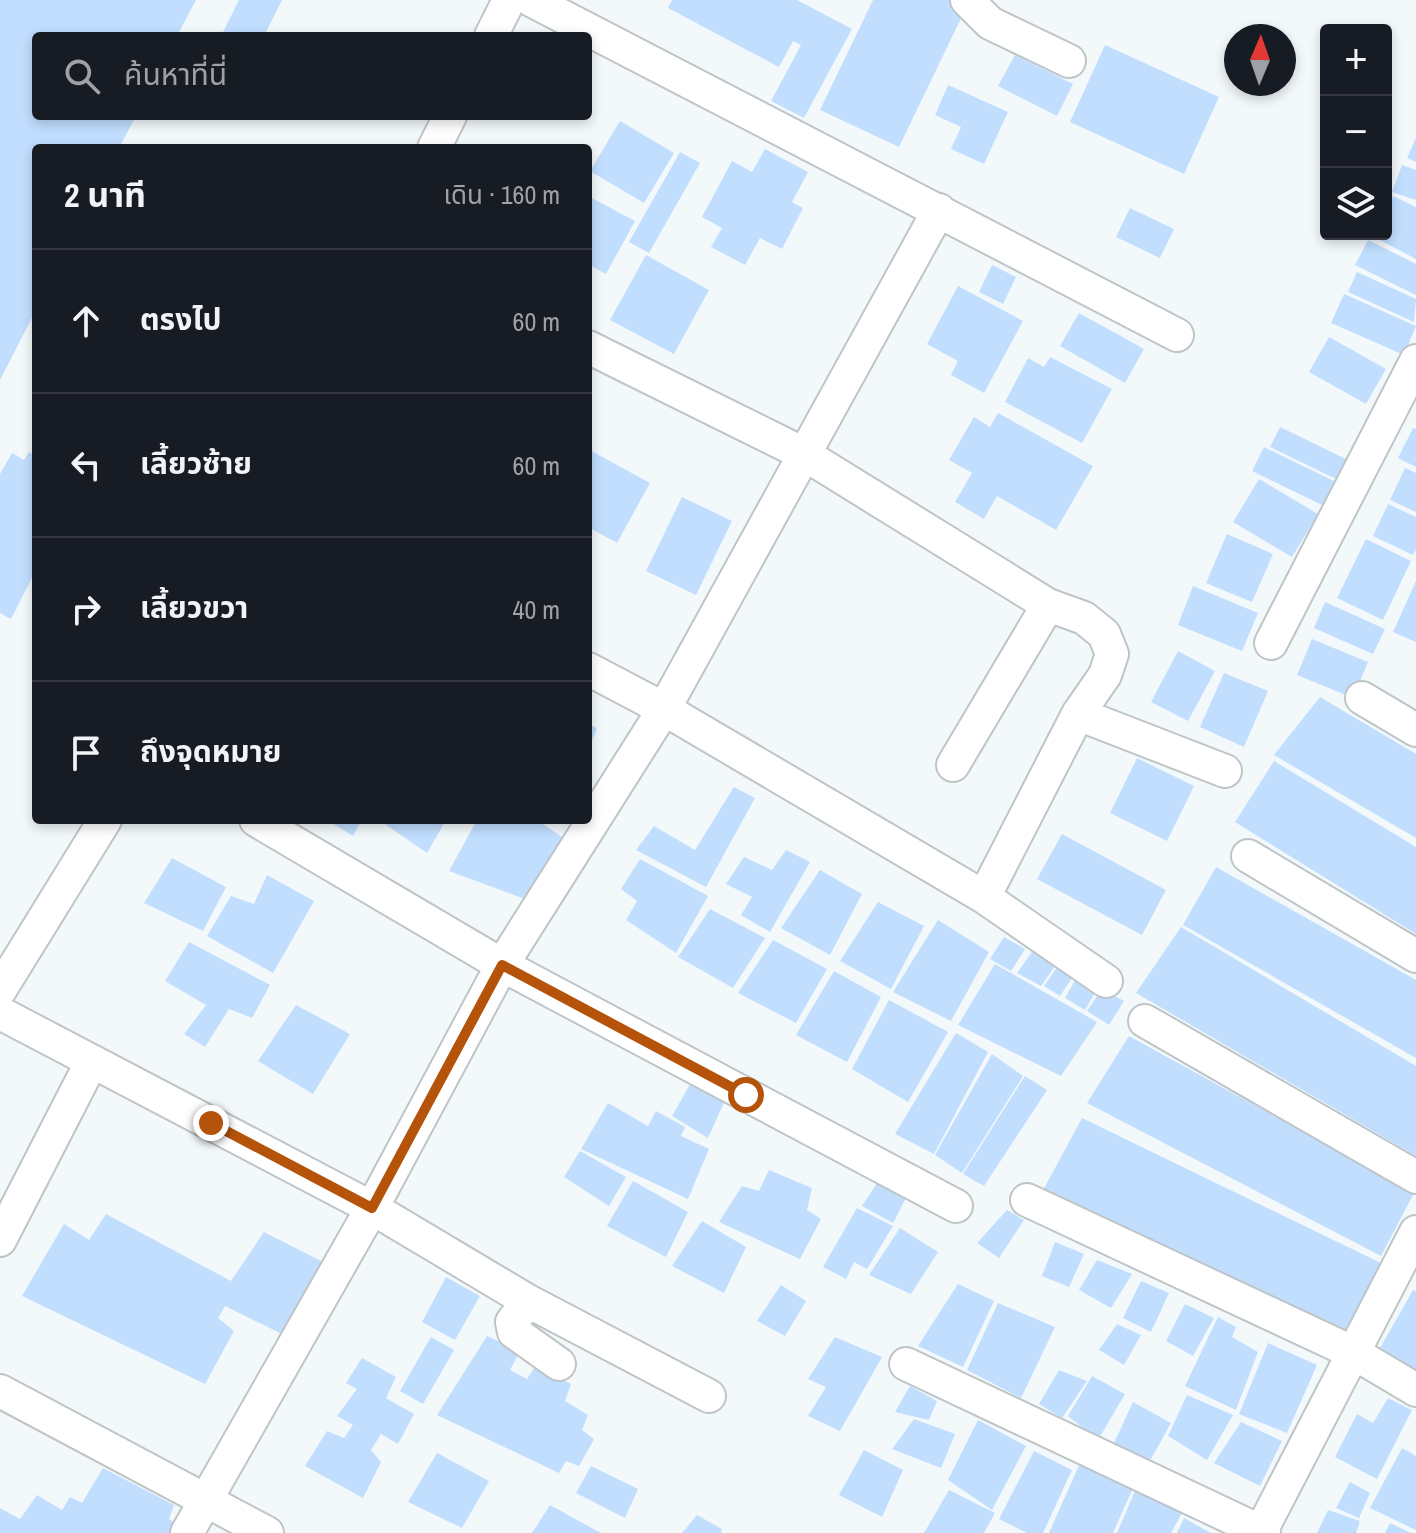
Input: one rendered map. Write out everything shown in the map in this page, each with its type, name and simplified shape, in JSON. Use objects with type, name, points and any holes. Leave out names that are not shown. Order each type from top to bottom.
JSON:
[{"type":"street","points":[[493,32],[509,0]]},
{"type":"street","points":[[531,0],[1177,335]]},
{"type":"street","points":[[967,0],[990,23],[1069,61]]},
{"type":"street","points":[[436,144],[448,120]]},
{"type":"street","points":[[592,823],[664,709],[939,210]]},
{"type":"street","points":[[592,349],[804,454],[1048,605],[1084,618],[1104,634],[1112,654],[1105,675],[1078,714],[984,897]]},
{"type":"street","points":[[1271,643],[1416,361]]},
{"type":"street","points":[[953,765],[1048,605]]},
{"type":"street","points":[[592,671],[664,709],[984,897],[1106,981]]},
{"type":"street","points":[[1362,698],[1416,730]]},
{"type":"street","points":[[1078,714],[1225,771]]},
{"type":"street","points":[[0,990],[9,953],[102,824]]},
{"type":"street","points":[[263,824],[502,965],[956,1206]]},
{"type":"street","points":[[187,1533],[203,1500],[372,1208],[502,965],[591,824]]},
{"type":"street","points":[[1248,856],[1416,956]]},
{"type":"street","points":[[0,1013],[372,1208],[528,1301],[709,1396]]},
{"type":"street","points":[[1145,1021],[1416,1177]]},
{"type":"street","points":[[0,1240],[92,1061]]},
{"type":"street","points":[[1027,1200],[1354,1353],[1416,1390]]},
{"type":"street","points":[[906,1364],[1262,1532],[1416,1232]]},
{"type":"street","points":[[528,1301],[512,1322],[514,1332],[559,1364]]},
{"type":"street","points":[[0,1391],[267,1533]]},
{"type":"building","points":[[0,0],[196,0],[179,32],[32,32],[32,120],[134,120],[121,144],[32,144],[32,318],[0,380]]},
{"type":"building","points":[[239,0],[282,0],[266,32],[223,32]]},
{"type":"building","points":[[672,0],[797,0],[852,29],[804,118],[771,101],[801,45],[793,41],[779,67],[668,8]]},
{"type":"building","points":[[873,0],[949,0],[966,8],[899,147],[820,110]]},
{"type":"building","points":[[1105,45],[1219,97],[1184,174],[1070,122]]},
{"type":"building","points":[[1015,55],[1073,84],[1057,116],[998,86]]},
{"type":"building","points":[[948,85],[1008,112],[984,164],[951,149],[961,127],[935,115]]},
{"type":"building","points":[[620,121],[674,153],[644,203],[592,172]]},
{"type":"building","points":[[1416,138],[1416,162],[1407,158]]},
{"type":"building","points":[[765,149],[808,172],[792,202],[803,208],[782,249],[760,238],[745,265],[711,247],[722,228],[702,217],[732,161],[752,172]]},
{"type":"building","points":[[680,152],[700,163],[649,253],[629,242]]},
{"type":"building","points":[[1402,165],[1416,170],[1416,200],[1392,192]]},
{"type":"building","points":[[592,198],[635,221],[606,274],[592,266]]},
{"type":"building","points":[[1392,198],[1416,207],[1416,259],[1380,240],[1392,240]]},
{"type":"building","points":[[1130,208],[1174,229],[1160,258],[1116,237]]},
{"type":"building","points":[[1368,240],[1416,264],[1416,295],[1355,265]]},
{"type":"building","points":[[646,255],[709,290],[674,354],[610,320]]},
{"type":"building","points":[[992,265],[1016,277],[1003,304],[979,292]]},
{"type":"building","points":[[1357,272],[1416,299],[1414,322],[1348,292]]},
{"type":"building","points":[[958,286],[1023,321],[984,393],[951,375],[958,361],[927,344]]},
{"type":"building","points":[[1344,294],[1416,326],[1404,355],[1331,323]]},
{"type":"building","points":[[1079,313],[1144,349],[1125,383],[1060,346]]},
{"type":"building","points":[[1329,337],[1386,369],[1366,404],[1309,372]]},
{"type":"building","points":[[1050,357],[1112,389],[1082,443],[1005,402],[1028,358],[1044,367]]},
{"type":"building","points":[[998,413],[1093,466],[1056,530],[997,496],[984,519],[955,502],[972,473],[949,460],[974,417],[990,427]]},
{"type":"building","points":[[1280,427],[1350,461],[1340,481],[1270,447]]},
{"type":"building","points":[[1413,428],[1416,429],[1416,467],[1398,458]]},
{"type":"building","points":[[1264,447],[1334,481],[1322,505],[1252,471]]},
{"type":"building","points":[[592,451],[650,483],[617,543],[592,529]]},
{"type":"building","points":[[29,452],[32,454],[32,578],[11,619],[0,613],[0,474],[12,453],[24,460]]},
{"type":"building","points":[[1405,468],[1416,473],[1416,512],[1390,500]]},
{"type":"building","points":[[1259,479],[1318,514],[1292,557],[1233,522]]},
{"type":"building","points":[[682,497],[732,521],[696,595],[646,571]]},
{"type":"building","points":[[1388,504],[1416,517],[1416,550],[1413,555],[1373,536]]},
{"type":"building","points":[[1227,534],[1273,554],[1252,602],[1206,583]]},
{"type":"building","points":[[1366,539],[1411,561],[1383,620],[1337,598]]},
{"type":"building","points":[[1416,581],[1416,642],[1393,632]]},
{"type":"building","points":[[1193,586],[1258,613],[1242,651],[1178,625]]},
{"type":"building","points":[[1325,602],[1385,629],[1373,654],[1314,628]]},
{"type":"building","points":[[1312,639],[1368,662],[1353,698],[1297,675]]},
{"type":"building","points":[[1178,651],[1215,671],[1188,721],[1151,702]]},
{"type":"building","points":[[1224,673],[1268,691],[1244,747],[1200,727]]},
{"type":"building","points":[[1320,697],[1416,754],[1416,838],[1274,755]]},
{"type":"building","points":[[1137,758],[1194,786],[1167,841],[1110,813]]},
{"type":"building","points":[[1274,761],[1416,847],[1416,934],[1235,822]]},
{"type":"building","points":[[734,787],[755,798],[706,887],[636,850],[654,826],[695,850]]},
{"type":"building","points":[[334,824],[360,824],[353,836]]},
{"type":"building","points":[[385,824],[444,824],[427,853]]},
{"type":"building","points":[[475,824],[543,824],[568,841],[530,901],[449,871]]},
{"type":"building","points":[[1062,834],[1166,890],[1142,935],[1037,879]]},
{"type":"building","points":[[786,850],[810,862],[770,932],[741,915],[752,897],[726,884],[744,857],[772,870]]},
{"type":"building","points":[[172,858],[226,887],[203,931],[144,903]]},
{"type":"building","points":[[640,859],[708,896],[676,953],[626,920],[637,901],[621,889]]},
{"type":"building","points":[[1216,867],[1416,980],[1416,1058],[1183,925]]},
{"type":"building","points":[[820,870],[862,894],[830,955],[781,928]]},
{"type":"building","points":[[267,875],[314,901],[273,973],[207,936],[231,896],[254,904]]},
{"type":"building","points":[[878,902],[924,926],[891,989],[840,961]]},
{"type":"building","points":[[710,909],[765,938],[733,988],[678,957]]},
{"type":"building","points":[[938,920],[989,952],[951,1021],[893,992]]},
{"type":"building","points":[[1181,927],[1416,1066],[1416,1156],[1136,993]]},
{"type":"building","points":[[1004,937],[1025,949],[1011,971],[990,959]]},
{"type":"building","points":[[773,940],[827,969],[796,1023],[738,993]]},
{"type":"building","points":[[189,942],[270,985],[252,1018],[229,1009],[205,1047],[184,1034],[206,1005],[165,981]]},
{"type":"building","points":[[1032,952],[1055,966],[1041,986],[1017,973]]},
{"type":"building","points":[[995,964],[1097,1022],[1061,1076],[958,1025]]},
{"type":"building","points":[[1058,966],[1074,975],[1060,996],[1044,986]]},
{"type":"building","points":[[834,971],[881,997],[847,1062],[796,1035]]},
{"type":"building","points":[[1078,975],[1099,986],[1085,1010],[1065,998]]},
{"type":"building","points":[[1102,989],[1124,1001],[1109,1025],[1087,1011]]},
{"type":"building","points":[[889,1000],[948,1032],[908,1102],[852,1069]]},
{"type":"building","points":[[296,1005],[350,1034],[313,1094],[258,1061]]},
{"type":"building","points":[[956,1033],[988,1052],[934,1154],[895,1134]]},
{"type":"building","points":[[1129,1036],[1414,1193],[1381,1256],[1087,1103]]},
{"type":"building","points":[[992,1054],[1023,1076],[962,1173],[935,1155]]},
{"type":"building","points":[[1025,1076],[1047,1090],[984,1186],[963,1174]]},
{"type":"building","points":[[693,1079],[726,1098],[708,1138],[672,1116]]},
{"type":"building","points":[[608,1103],[648,1126],[656,1111],[685,1127],[681,1136],[709,1149],[688,1199],[581,1149]]},
{"type":"building","points":[[1082,1118],[1381,1263],[1348,1334],[1042,1192]]},
{"type":"building","points":[[580,1151],[626,1177],[609,1206],[564,1177]]},
{"type":"building","points":[[769,1170],[812,1188],[807,1210],[821,1219],[800,1259],[719,1222],[742,1186],[759,1191]]},
{"type":"building","points":[[879,1180],[907,1196],[893,1223],[862,1206]]},
{"type":"building","points":[[633,1181],[688,1212],[666,1257],[607,1226]]},
{"type":"building","points":[[857,1208],[893,1226],[867,1269],[854,1262],[846,1279],[823,1267]]},
{"type":"building","points":[[1007,1210],[1024,1220],[999,1258],[977,1243]]},
{"type":"building","points":[[106,1214],[231,1281],[264,1232],[325,1263],[286,1336],[225,1306],[218,1318],[234,1331],[205,1384],[22,1296],[64,1224],[89,1240]]},
{"type":"building","points":[[702,1221],[746,1247],[724,1293],[672,1266]]},
{"type":"building","points":[[900,1228],[938,1252],[911,1294],[869,1275]]},
{"type":"building","points":[[1055,1242],[1084,1254],[1069,1287],[1042,1276]]},
{"type":"building","points":[[1097,1260],[1132,1274],[1111,1308],[1079,1290]]},
{"type":"building","points":[[446,1277],[480,1296],[455,1340],[422,1322]]},
{"type":"building","points":[[1141,1281],[1169,1293],[1151,1332],[1123,1318]]},
{"type":"building","points":[[958,1284],[994,1301],[963,1367],[918,1346]]},
{"type":"building","points":[[781,1285],[806,1301],[785,1336],[757,1321]]},
{"type":"building","points":[[1413,1290],[1416,1291],[1416,1375],[1376,1355]]},
{"type":"building","points":[[998,1303],[1055,1327],[1021,1398],[967,1370]]},
{"type":"building","points":[[1185,1304],[1214,1318],[1193,1356],[1166,1341]]},
{"type":"building","points":[[1218,1317],[1236,1327],[1232,1337],[1258,1352],[1236,1410],[1185,1386]]},
{"type":"building","points":[[1117,1324],[1141,1335],[1124,1365],[1099,1350]]},
{"type":"building","points":[[487,1336],[520,1351],[510,1370],[527,1379],[536,1365],[571,1384],[565,1401],[588,1415],[582,1430],[594,1439],[579,1466],[566,1461],[559,1473],[437,1415]]},
{"type":"building","points":[[431,1337],[454,1350],[423,1404],[400,1391]]},
{"type":"building","points":[[835,1337],[882,1357],[840,1431],[808,1416],[826,1387],[808,1379]]},
{"type":"building","points":[[1268,1343],[1317,1365],[1287,1433],[1239,1414]]},
{"type":"building","points":[[362,1358],[396,1377],[386,1398],[414,1414],[398,1444],[381,1434],[371,1450],[381,1462],[363,1498],[305,1466],[327,1431],[344,1438],[353,1425],[337,1416],[357,1389],[346,1383]]},
{"type":"building","points":[[1059,1370],[1087,1381],[1062,1418],[1039,1404]]},
{"type":"building","points":[[1092,1376],[1125,1394],[1098,1440],[1068,1416]]},
{"type":"building","points":[[910,1386],[937,1401],[929,1420],[895,1412]]},
{"type":"building","points":[[1187,1395],[1233,1415],[1207,1460],[1168,1436]]},
{"type":"building","points":[[1388,1398],[1412,1410],[1377,1479],[1335,1457],[1357,1414],[1373,1423]]},
{"type":"building","points":[[1133,1402],[1171,1423],[1147,1466],[1114,1443]]},
{"type":"building","points":[[914,1419],[955,1434],[941,1468],[892,1449]]},
{"type":"building","points":[[978,1420],[1026,1446],[992,1510],[948,1480]]},
{"type":"building","points":[[1241,1422],[1282,1441],[1260,1486],[1214,1463]]},
{"type":"building","points":[[1402,1448],[1416,1456],[1416,1530],[1370,1508]]},
{"type":"building","points":[[864,1450],[903,1470],[882,1517],[839,1495]]},
{"type":"building","points":[[1034,1451],[1072,1470],[1043,1533],[1027,1533],[999,1519]]},
{"type":"building","points":[[437,1453],[489,1481],[462,1528],[408,1502]]},
{"type":"building","points":[[1080,1463],[1133,1488],[1113,1533],[1049,1533]]},
{"type":"building","points":[[591,1466],[638,1489],[625,1518],[576,1493]]},
{"type":"building","points":[[103,1468],[174,1505],[169,1519],[184,1529],[182,1533],[0,1533],[0,1508],[20,1519],[37,1495],[62,1510],[70,1497],[82,1503]]},
{"type":"building","points":[[1350,1482],[1370,1493],[1359,1518],[1336,1508]]},
{"type":"building","points":[[949,1490],[995,1513],[984,1533],[924,1533]]},
{"type":"building","points":[[1135,1491],[1182,1513],[1171,1533],[1117,1533]]},
{"type":"building","points":[[550,1505],[601,1533],[532,1533]]},
{"type":"building","points":[[1328,1510],[1360,1521],[1356,1533],[1317,1533]]},
{"type":"building","points":[[697,1515],[722,1529],[721,1533],[682,1533]]},
{"type":"building","points":[[1184,1518],[1211,1533],[1177,1533]]},
{"type":"building","points":[[1390,1523],[1411,1533],[1385,1533]]},
{"type":"route","points":[[211,1123],[372,1208],[502,965],[746,1095]]}]
